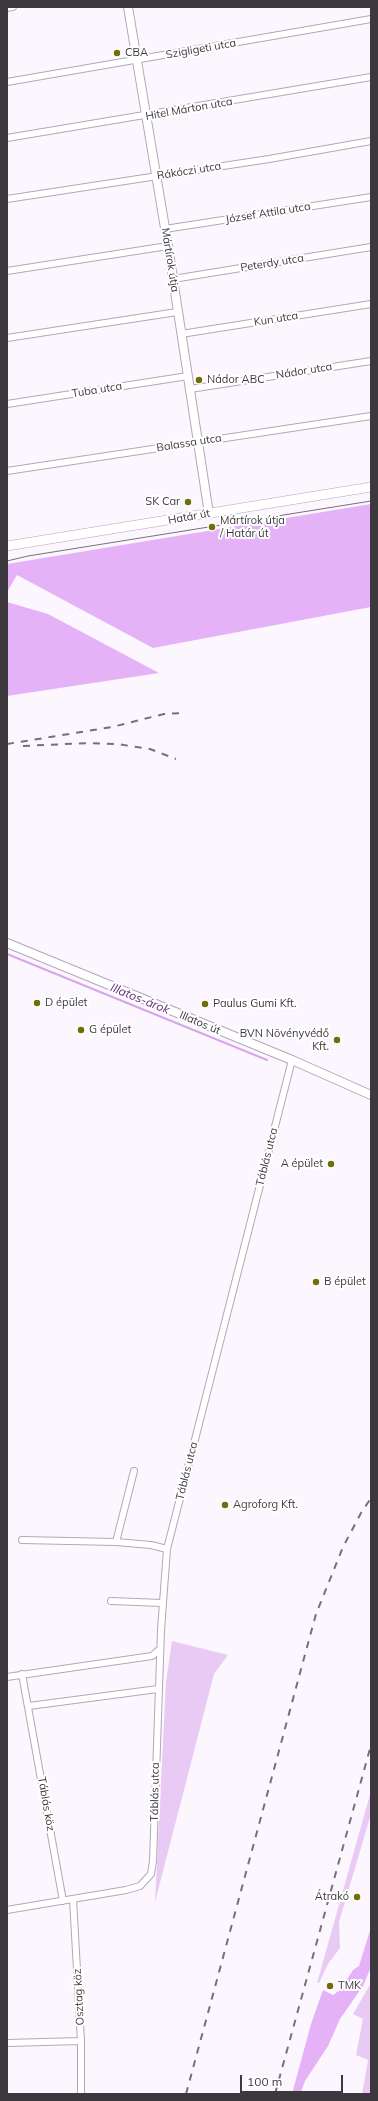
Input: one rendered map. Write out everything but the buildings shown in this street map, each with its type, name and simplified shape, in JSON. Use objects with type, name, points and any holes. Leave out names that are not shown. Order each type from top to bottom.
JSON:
[{"type":"main road","name":"Határ út","points":[[7,546],[371,487]]},
{"type":"street","points":[[7,8],[13,7]]},
{"type":"street","name":"Mártírok útja","points":[[128,7],[157,176],[209,514]]},
{"type":"street","name":"Szigligeti utca","points":[[7,82],[371,19]]},
{"type":"street","name":"Hitel Márton utca","points":[[7,138],[146,116],[371,77]]},
{"type":"street","name":"Rákóczi utca","points":[[7,199],[371,141]]},
{"type":"street","name":"József Attila utca","points":[[165,229],[371,197]]},
{"type":"street","points":[[7,271],[168,246]]},
{"type":"street","name":"Peterdy utca","points":[[173,279],[371,247]]},
{"type":"street","name":"Kun utca","points":[[181,334],[371,304]]},
{"type":"street","points":[[7,338],[177,312]]},
{"type":"street","name":"Nádor utca","points":[[190,389],[371,361]]},
{"type":"street","name":"Tuba utca","points":[[7,404],[188,376]]},
{"type":"street","name":"Balassa utca","points":[[7,471],[371,416]]},
{"type":"street","name":"Illatos út","points":[[7,943],[292,1060],[371,1095]]},
{"type":"street","name":"Táblás utca","points":[[73,1899],[140,1886],[147,1880],[153,1867],[162,1603],[168,1550],[292,1060]]},
{"type":"street","points":[[116,1542],[134,1471]]},
{"type":"street","points":[[22,1540],[116,1542],[151,1545],[168,1550]]},
{"type":"street","points":[[111,1601],[162,1603]]},
{"type":"street","points":[[7,1677],[152,1656],[160,1649]]},
{"type":"street","name":"Táblás köz","points":[[22,1674],[63,1900]]},
{"type":"street","points":[[29,1706],[158,1689]]},
{"type":"street","points":[[7,1910],[73,1899]]},
{"type":"street","name":"Osztag köz","points":[[73,1899],[82,2041],[81,2094]]},
{"type":"street","points":[[7,2043],[82,2041]]},
{"type":"shaded area","points":[[371,504],[371,607],[153,648],[17,575],[7,592],[7,564]]},
{"type":"shaded area","points":[[7,602],[48,614],[159,673],[7,696]]},
{"type":"shaded area","points":[[172,1641],[228,1655],[214,1674],[155,1902],[166,1682]]},
{"type":"shaded area","points":[[371,1791],[371,1814],[339,1922],[340,1948],[328,1964],[319,1983],[317,1983]]},
{"type":"shaded area","points":[[371,1927],[371,1967],[363,1986],[340,2019],[328,2046],[305,2081],[300,2094],[292,2094],[311,2024],[323,1990],[333,1995],[340,1990],[353,1970],[359,1966]]},
{"type":"shaded area","points":[[371,1983],[371,2094],[362,2094],[368,2060],[356,2055],[363,2019],[353,2014]]},
{"type":"waterway","name":"Illatos-árok","points":[[7,954],[267,1060]]},
{"type":"tram line","points":[[7,561],[28,556],[371,501]]},
{"type":"railway","points":[[7,744],[112,727],[164,714],[185,713]]},
{"type":"railway","points":[[23,746],[89,743],[117,744],[150,749],[176,759]]},
{"type":"railway","points":[[186,2094],[316,1614],[343,1547],[361,1513],[371,1498]]},
{"type":"railway","points":[[275,2094],[371,1745]]},
{"type":"place","name":"CBA","points":[[117,53]]},
{"type":"place","name":"Nádor ABC","points":[[199,380]]},
{"type":"place","name":"SK Car","points":[[188,502]]},
{"type":"place","name":"Mártírok útja / Határ út","points":[[212,527]]},
{"type":"place","name":"D épület","points":[[37,1003]]},
{"type":"place","name":"Paulus Gumi Kft.","points":[[205,1004]]},
{"type":"place","name":"G épület","points":[[81,1030]]},
{"type":"place","name":"BVN Növényvédő Kft.","points":[[337,1040]]},
{"type":"place","name":"A épület","points":[[331,1164]]},
{"type":"place","name":"B épület","points":[[316,1282]]},
{"type":"place","name":"Agroforg Kft.","points":[[225,1505]]},
{"type":"place","name":"Átrakó","points":[[357,1897]]},
{"type":"place","name":"TMK","points":[[330,1986]]}]
